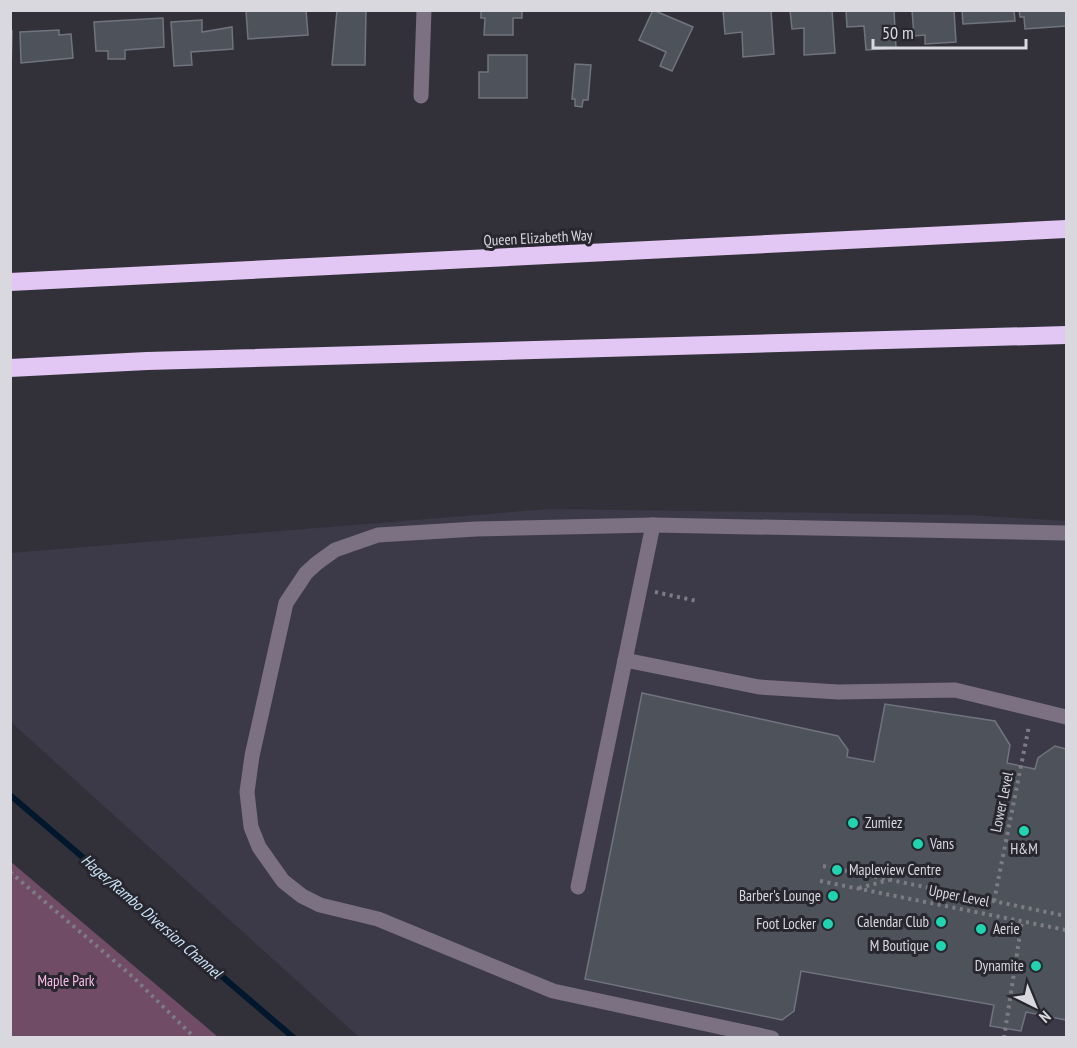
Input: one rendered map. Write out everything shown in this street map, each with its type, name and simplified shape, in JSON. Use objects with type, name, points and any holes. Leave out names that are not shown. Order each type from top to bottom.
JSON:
[{"type":"highway","name":"Queen Elizabeth Way","points":[[10,282],[1066,229]]},
{"type":"highway","points":[[10,368],[147,361],[1066,335]]},
{"type":"street","points":[[421,96],[424,10]]},
{"type":"street","points":[[772,1038],[553,992],[378,919],[320,905],[302,896],[271,867],[259,848],[251,827],[248,792],[249,773],[286,603],[295,588],[317,563],[335,550],[378,535],[476,529],[653,525],[1066,533]]},
{"type":"street","points":[[578,887],[653,525]]},
{"type":"street","points":[[625,660],[759,687],[838,692],[955,690],[1066,717]]},
{"type":"path","points":[[640,589],[697,601]]},
{"type":"path","name":"Lower Level","points":[[994,901],[1032,707]]},
{"type":"path","points":[[823,866],[1066,916]]},
{"type":"path","points":[[10,872],[133,977],[195,1038]]},
{"type":"path","name":"Upper Level","points":[[820,880],[1066,930]]},
{"type":"path","points":[[858,888],[890,880]]},
{"type":"path","points":[[1004,1038],[1022,921]]},
{"type":"shaded area","points":[[549,509],[968,515],[1066,521],[1066,1037],[359,1037],[11,722],[11,553]]},
{"type":"green space","name":"Maple Park","points":[[11,862],[218,1037],[11,1037]]},
{"type":"building","points":[[306,10],[308,35],[248,39],[246,11]]},
{"type":"building","points":[[337,10],[366,10],[365,65],[332,65]]},
{"type":"building","points":[[481,10],[522,10],[522,18],[513,18],[513,35],[484,35],[485,18],[481,18]]},
{"type":"building","points":[[653,10],[693,27],[672,71],[660,66],[666,52],[639,40]]},
{"type":"building","points":[[723,10],[771,10],[774,54],[743,57],[742,32],[725,34]]},
{"type":"building","points":[[790,10],[832,10],[835,53],[804,55],[804,28],[792,29]]},
{"type":"building","points":[[846,10],[894,10],[896,48],[866,50],[864,26],[847,27]]},
{"type":"building","points":[[912,10],[954,10],[956,42],[925,44],[925,35],[914,36]]},
{"type":"building","points":[[962,10],[1014,10],[1015,21],[963,24]]},
{"type":"building","points":[[1019,10],[1066,10],[1066,26],[1025,29],[1024,17],[1020,17]]},
{"type":"building","points":[[163,18],[164,47],[125,50],[125,59],[108,59],[108,51],[96,51],[94,22]]},
{"type":"building","points":[[202,20],[202,32],[232,27],[233,49],[191,52],[192,65],[174,66],[171,22]]},
{"type":"building","points":[[59,30],[59,35],[71,34],[73,58],[21,63],[20,32]]},
{"type":"building","points":[[10,31],[12,31],[11,72],[10,72]]},
{"type":"building","points":[[488,55],[527,55],[527,98],[479,98],[479,72],[488,72]]},
{"type":"building","points":[[575,64],[591,65],[588,100],[583,100],[582,107],[575,106],[575,99],[572,99]]},
{"type":"building","name":"Mapleview Centre","points":[[642,693],[838,736],[848,750],[847,757],[874,762],[885,704],[995,721],[1010,745],[1007,763],[1035,769],[1038,758],[1055,746],[1066,749],[1066,1020],[1026,1012],[1021,1031],[990,1026],[994,1005],[801,971],[794,1011],[782,1020],[585,979]]},
{"type":"waterway","name":"Hager/Rambo Diversion Channel","points":[[10,795],[294,1038]]},
{"type":"place","name":"Zumiez","points":[[853,823]]},
{"type":"place","name":"H&M","points":[[1024,831]]},
{"type":"place","name":"Vans","points":[[918,844]]},
{"type":"place","name":"Mapleview Centre","points":[[837,870]]},
{"type":"place","name":"Barber's Lounge","points":[[833,896]]},
{"type":"place","name":"Calendar Club","points":[[941,922]]},
{"type":"place","name":"Foot Locker","points":[[828,924]]},
{"type":"place","name":"Aerie","points":[[981,929]]},
{"type":"place","name":"M Boutique","points":[[941,946]]},
{"type":"place","name":"Dynamite","points":[[1036,966]]}]
